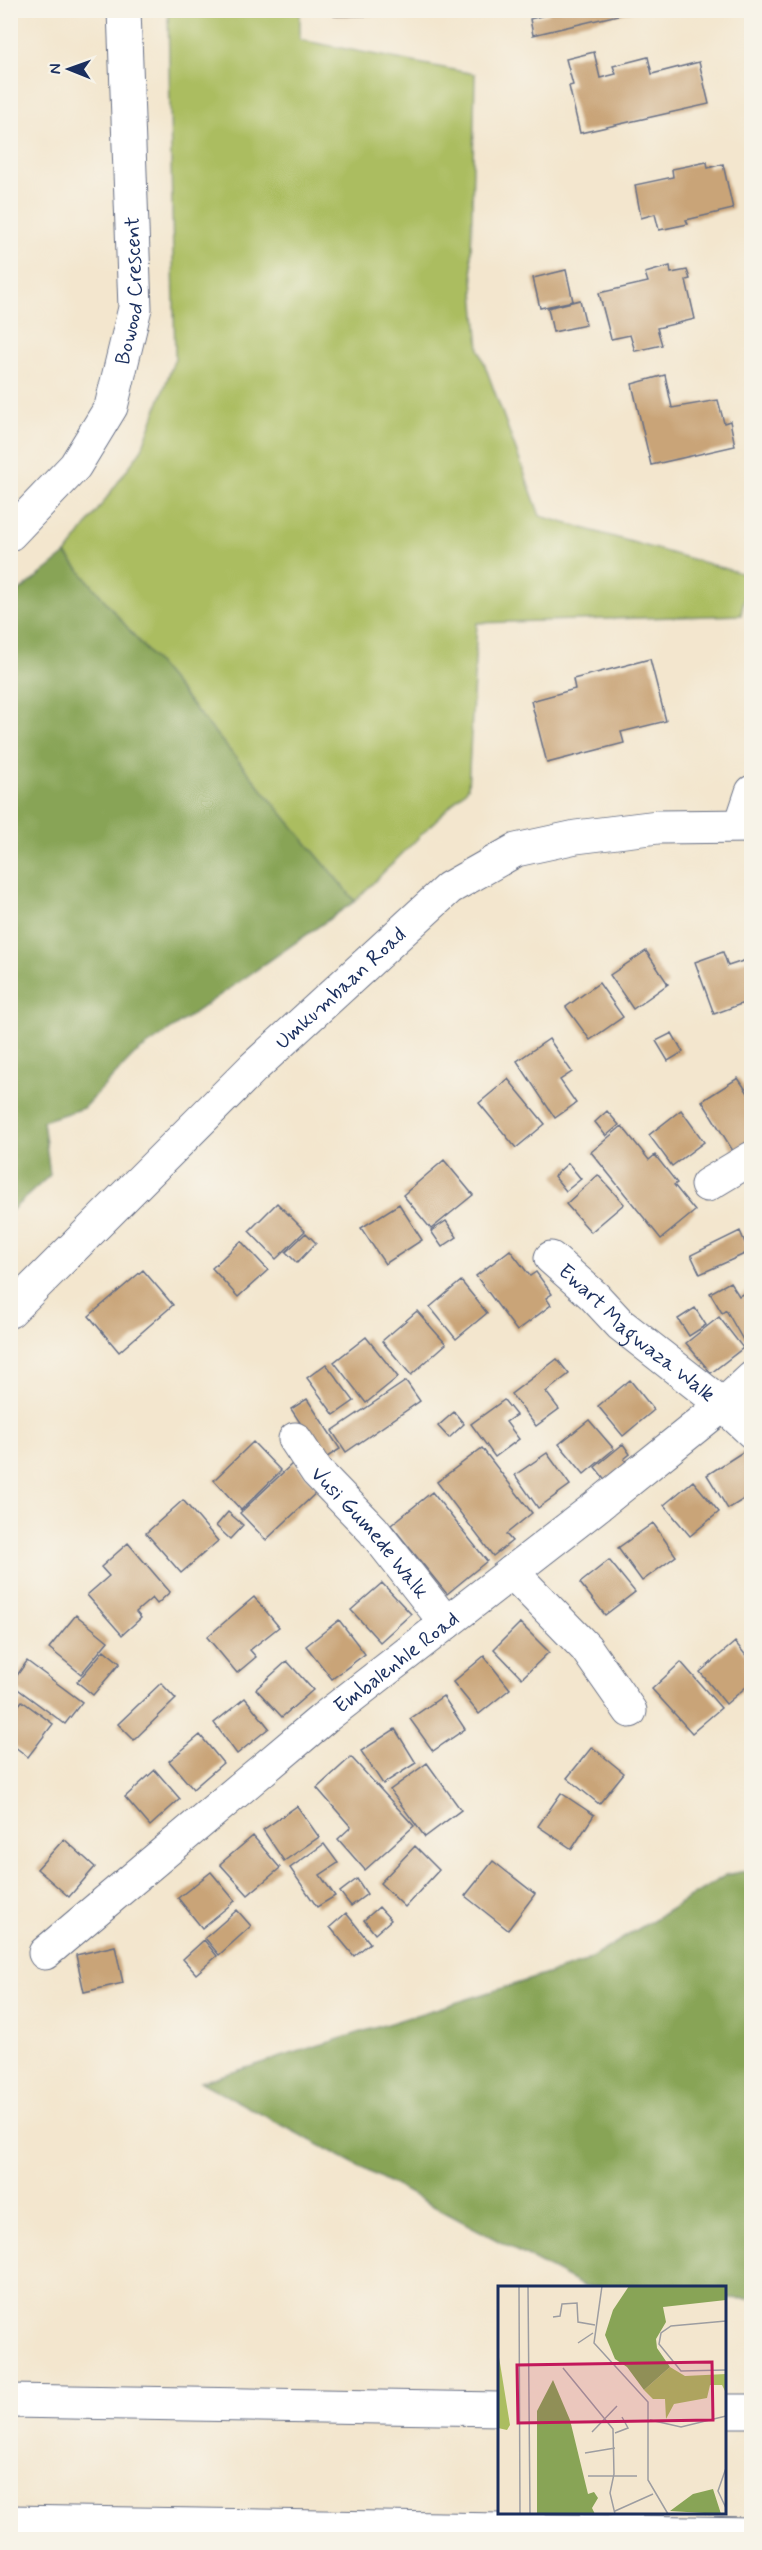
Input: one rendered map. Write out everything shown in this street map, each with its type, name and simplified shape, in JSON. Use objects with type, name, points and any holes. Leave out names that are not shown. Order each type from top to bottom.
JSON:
[{"type":"main road","name":"Bowood Crescent","points":[[10,534],[75,466],[111,407],[135,308],[124,10]]},
{"type":"main road","points":[[746,826],[752,792]]},
{"type":"main road","name":"Umkumbaan Road","points":[[10,1311],[253,1068],[449,888],[516,850],[576,837],[658,826],[746,826]]},
{"type":"main road","points":[[707,1185],[752,1158]]},
{"type":"main road","name":"Ewart Magwaza Walk","points":[[551,1258],[594,1296],[621,1325],[723,1405],[752,1432]]},
{"type":"main road","name":"Embalenhle Road","points":[[45,1953],[324,1718],[723,1405],[752,1378]]},
{"type":"main road","name":"Vusi Gumede Walk","points":[[295,1439],[317,1472],[373,1530],[446,1623]]},
{"type":"main road","points":[[512,1572],[585,1648],[630,1711]]},
{"type":"main road","points":[[10,2401],[498,2409]]},
{"type":"main road","points":[[726,2410],[752,2411]]},
{"type":"main road","points":[[10,2522],[752,2534]]},
{"type":"green space","points":[[300,10],[300,40],[475,74],[471,256],[479,349],[540,516],[748,575],[741,615],[477,623],[468,788],[355,901],[66,554],[142,449],[175,358],[168,11]]},
{"type":"green space","points":[[66,554],[355,901],[134,1055],[83,1108],[43,1121],[50,1175],[11,1211],[11,598]]},
{"type":"green space","points":[[751,1870],[751,2299],[726,2298],[726,2286],[583,2286],[201,2082],[583,1963],[726,1875]]},
{"type":"building","points":[[334,10],[412,10],[412,15],[334,16]]},
{"type":"building","points":[[549,10],[635,11],[533,35],[530,19],[549,14]]},
{"type":"building","points":[[594,52],[600,78],[616,74],[613,66],[648,57],[652,74],[699,62],[709,104],[580,133],[569,86],[573,85],[566,59]]},
{"type":"building","points":[[707,162],[708,168],[723,164],[733,209],[686,220],[688,224],[659,230],[655,214],[641,218],[635,185],[673,177],[672,169]]},
{"type":"building","points":[[670,266],[671,273],[687,270],[690,279],[686,280],[695,319],[657,328],[662,345],[635,351],[630,335],[611,339],[599,293],[648,282],[645,273]]},
{"type":"building","points":[[566,270],[573,301],[540,308],[533,278]]},
{"type":"building","points":[[580,300],[586,325],[553,332],[548,308]]},
{"type":"building","points":[[665,375],[672,408],[718,400],[724,423],[730,421],[735,446],[651,465],[632,384]]},
{"type":"building","points":[[650,659],[666,721],[621,732],[624,743],[547,763],[531,701],[575,689],[573,679]]},
{"type":"building","points":[[646,951],[668,984],[633,1009],[610,975]]},
{"type":"building","points":[[723,952],[728,966],[752,958],[752,1000],[714,1014],[695,962]]},
{"type":"building","points":[[599,983],[623,1017],[590,1040],[566,1007]]},
{"type":"building","points":[[672,1033],[683,1052],[668,1061],[656,1041]]},
{"type":"building","points":[[549,1039],[572,1072],[560,1080],[576,1103],[555,1118],[517,1061]]},
{"type":"building","points":[[738,1078],[748,1093],[752,1091],[752,1139],[733,1151],[702,1101]]},
{"type":"building","points":[[508,1079],[545,1124],[516,1148],[479,1103]]},
{"type":"building","points":[[681,1110],[704,1142],[672,1166],[649,1135]]},
{"type":"building","points":[[607,1111],[619,1125],[606,1136],[595,1122]]},
{"type":"building","points":[[622,1126],[649,1160],[655,1155],[677,1183],[674,1185],[695,1211],[661,1239],[591,1152]]},
{"type":"building","points":[[444,1160],[473,1195],[431,1229],[403,1195]]},
{"type":"building","points":[[568,1163],[581,1179],[566,1191],[554,1176]]},
{"type":"building","points":[[598,1175],[624,1204],[591,1232],[566,1204]]},
{"type":"building","points":[[277,1203],[305,1231],[276,1259],[249,1231]]},
{"type":"building","points":[[399,1204],[422,1240],[385,1264],[361,1228]]},
{"type":"building","points":[[446,1221],[457,1237],[442,1247],[431,1231]]},
{"type":"building","points":[[740,1231],[749,1252],[700,1274],[691,1255]]},
{"type":"building","points":[[306,1233],[316,1243],[297,1263],[286,1252]]},
{"type":"building","points":[[241,1241],[268,1270],[238,1297],[212,1268]]},
{"type":"building","points":[[510,1250],[530,1276],[536,1272],[552,1294],[546,1298],[551,1305],[517,1331],[476,1276]]},
{"type":"building","points":[[143,1270],[173,1305],[119,1352],[89,1316]]},
{"type":"building","points":[[461,1281],[487,1313],[456,1339],[430,1307]]},
{"type":"building","points":[[730,1282],[739,1296],[752,1289],[752,1334],[743,1340],[726,1310],[722,1313],[710,1293]]},
{"type":"building","points":[[695,1308],[706,1325],[689,1336],[678,1319]]},
{"type":"building","points":[[417,1311],[446,1344],[411,1375],[382,1341]]},
{"type":"building","points":[[719,1317],[743,1348],[711,1373],[686,1343]]},
{"type":"building","points":[[366,1337],[398,1377],[366,1403],[334,1362]]},
{"type":"building","points":[[557,1359],[569,1374],[546,1392],[559,1409],[536,1426],[511,1394]]},
{"type":"building","points":[[326,1364],[354,1401],[334,1415],[307,1378]]},
{"type":"building","points":[[630,1380],[654,1410],[623,1436],[598,1406]]},
{"type":"building","points":[[406,1381],[420,1401],[346,1452],[332,1431]]},
{"type":"building","points":[[307,1399],[340,1449],[324,1459],[291,1409]]},
{"type":"building","points":[[504,1400],[516,1415],[506,1422],[519,1439],[495,1457],[471,1424]]},
{"type":"building","points":[[454,1412],[464,1424],[449,1438],[438,1426]]},
{"type":"building","points":[[589,1420],[614,1449],[584,1474],[559,1444]]},
{"type":"building","points":[[253,1442],[281,1471],[241,1510],[214,1480]]},
{"type":"building","points":[[623,1444],[630,1454],[624,1459],[628,1464],[607,1482],[595,1467]]},
{"type":"building","points":[[752,1446],[752,1494],[728,1509],[707,1475]]},
{"type":"building","points":[[482,1448],[532,1513],[506,1534],[512,1541],[493,1556],[437,1482]]},
{"type":"building","points":[[547,1453],[570,1485],[538,1508],[515,1475]]},
{"type":"building","points":[[293,1463],[319,1490],[266,1540],[240,1513]]},
{"type":"building","points":[[693,1481],[719,1512],[690,1536],[664,1505]]},
{"type":"building","points":[[432,1492],[487,1561],[447,1594],[391,1525]]},
{"type":"building","points":[[183,1500],[218,1541],[181,1573],[146,1533]]},
{"type":"building","points":[[228,1512],[243,1525],[230,1539],[216,1526]]},
{"type":"building","points":[[653,1523],[676,1556],[642,1581],[618,1548]]},
{"type":"building","points":[[128,1543],[170,1592],[157,1604],[152,1598],[136,1612],[141,1618],[122,1635],[87,1595],[109,1576],[101,1567]]},
{"type":"building","points":[[609,1560],[635,1592],[605,1615],[580,1583]]},
{"type":"building","points":[[382,1583],[411,1614],[380,1642],[351,1610]]},
{"type":"building","points":[[254,1597],[279,1627],[250,1650],[256,1657],[237,1673],[207,1637]]},
{"type":"building","points":[[76,1615],[108,1641],[81,1674],[49,1648]]},
{"type":"building","points":[[339,1620],[365,1654],[332,1679],[306,1646]]},
{"type":"building","points":[[520,1623],[549,1652],[522,1678],[494,1649]]},
{"type":"building","points":[[735,1642],[752,1663],[752,1682],[726,1704],[700,1672]]},
{"type":"building","points":[[104,1650],[120,1663],[93,1695],[77,1682]]},
{"type":"building","points":[[484,1656],[510,1689],[479,1714],[453,1682]]},
{"type":"building","points":[[27,1661],[82,1702],[65,1724],[11,1684]]},
{"type":"building","points":[[287,1661],[313,1690],[282,1717],[256,1689]]},
{"type":"building","points":[[681,1662],[721,1708],[692,1733],[652,1689]]},
{"type":"building","points":[[161,1683],[176,1699],[134,1740],[118,1724]]},
{"type":"building","points":[[443,1696],[465,1729],[433,1751],[410,1719]]},
{"type":"building","points":[[245,1698],[269,1728],[237,1754],[214,1723]]},
{"type":"building","points":[[22,1701],[53,1724],[28,1757],[10,1743],[10,1716]]},
{"type":"building","points":[[395,1729],[416,1763],[383,1784],[361,1751]]},
{"type":"building","points":[[200,1735],[223,1763],[193,1789],[169,1761]]},
{"type":"building","points":[[592,1747],[624,1773],[599,1804],[567,1778]]},
{"type":"building","points":[[351,1757],[414,1826],[365,1870],[338,1839],[351,1827],[317,1788]]},
{"type":"building","points":[[427,1763],[461,1810],[425,1837],[390,1790]]},
{"type":"building","points":[[155,1770],[180,1799],[150,1826],[125,1797]]},
{"type":"building","points":[[561,1793],[594,1815],[572,1849],[538,1826]]},
{"type":"building","points":[[297,1806],[319,1837],[284,1861],[263,1830]]},
{"type":"building","points":[[253,1836],[280,1868],[248,1895],[220,1864]]},
{"type":"building","points":[[64,1839],[95,1867],[69,1897],[37,1869]]},
{"type":"building","points":[[324,1844],[338,1863],[320,1875],[335,1896],[317,1907],[290,1868]]},
{"type":"building","points":[[415,1846],[439,1870],[405,1907],[380,1883]]},
{"type":"building","points":[[493,1861],[535,1894],[508,1930],[465,1896]]},
{"type":"building","points":[[211,1872],[235,1901],[202,1928],[178,1898]]},
{"type":"building","points":[[357,1879],[367,1894],[351,1906],[340,1892]]},
{"type":"building","points":[[379,1907],[391,1920],[375,1934],[364,1920]]},
{"type":"building","points":[[237,1910],[251,1926],[219,1955],[205,1938]]},
{"type":"building","points":[[346,1913],[370,1943],[354,1956],[330,1927]]},
{"type":"building","points":[[204,1940],[217,1956],[196,1974],[183,1959]]},
{"type":"building","points":[[115,1946],[123,1983],[84,1992],[76,1955]]}]
